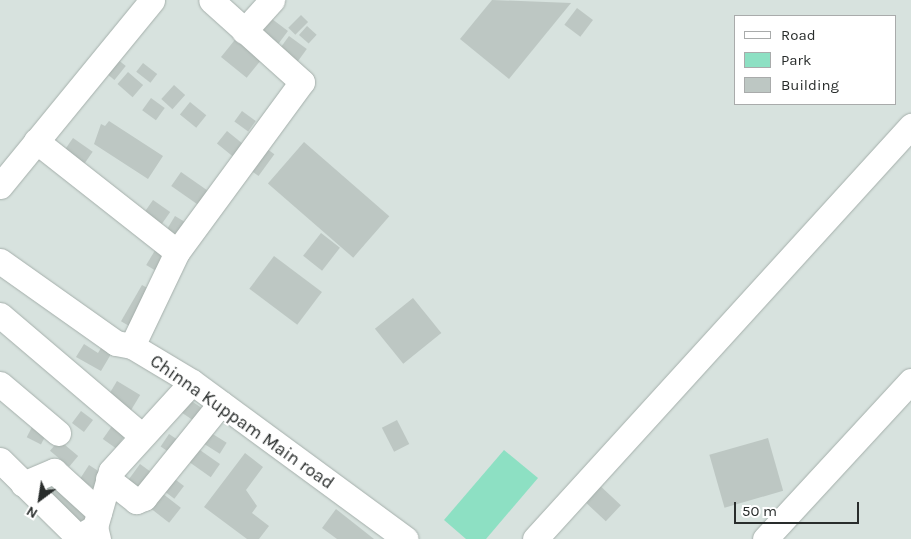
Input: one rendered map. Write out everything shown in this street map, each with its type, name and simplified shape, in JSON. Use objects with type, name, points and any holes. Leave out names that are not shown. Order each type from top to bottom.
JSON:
[{"type":"street","points":[[0,186],[152,0]]},
{"type":"street","points":[[132,346],[177,252],[302,82],[211,0]]},
{"type":"street","points":[[244,31],[272,0]]},
{"type":"street","points":[[535,539],[911,126]]},
{"type":"street","points":[[36,141],[177,252]]},
{"type":"street","name":"Chinna Kuppam Main road","points":[[0,261],[116,342],[132,346],[192,382],[406,539]]},
{"type":"street","points":[[0,315],[140,434]]},
{"type":"street","points":[[765,539],[911,381]]},
{"type":"street","points":[[89,531],[108,479],[140,434],[192,382]]},
{"type":"street","points":[[0,384],[58,433]]},
{"type":"street","points":[[108,479],[136,500],[144,498],[221,404]]},
{"type":"street","points":[[0,460],[23,484],[89,531]]},
{"type":"street","points":[[23,484],[54,471],[89,531]]},
{"type":"green space","points":[[504,450],[538,478],[486,539],[466,539],[444,520]]},
{"type":"building","points":[[492,0],[571,3],[509,79],[460,39]]},
{"type":"building","points":[[577,8],[593,20],[580,37],[564,25]]},
{"type":"building","points":[[301,15],[308,22],[295,35],[288,28]]},
{"type":"building","points":[[268,16],[288,31],[275,48],[255,33]]},
{"type":"building","points":[[307,26],[317,35],[309,44],[299,35]]},
{"type":"building","points":[[238,36],[264,57],[247,78],[221,57]]},
{"type":"building","points":[[289,36],[307,49],[297,63],[279,50]]},
{"type":"building","points":[[111,54],[126,66],[114,80],[100,68]]},
{"type":"building","points":[[143,63],[157,74],[150,83],[136,72]]},
{"type":"building","points":[[128,72],[143,85],[133,97],[118,84]]},
{"type":"building","points":[[174,85],[185,95],[172,109],[161,99]]},
{"type":"building","points":[[151,98],[165,108],[156,120],[142,110]]},
{"type":"building","points":[[190,102],[206,115],[196,128],[180,114]]},
{"type":"building","points":[[242,111],[256,121],[248,132],[234,122]]},
{"type":"building","points":[[109,121],[163,156],[148,179],[94,144],[101,124],[105,126]]},
{"type":"building","points":[[227,131],[243,144],[233,157],[217,143]]},
{"type":"building","points":[[73,138],[93,152],[81,168],[62,154]]},
{"type":"building","points":[[304,142],[389,216],[353,258],[268,184]]},
{"type":"building","points":[[259,143],[274,154],[259,176],[243,165]]},
{"type":"building","points":[[181,172],[212,194],[202,208],[171,186]]},
{"type":"building","points":[[153,200],[170,212],[158,230],[140,218]]},
{"type":"building","points":[[175,216],[190,225],[177,245],[163,237]]},
{"type":"building","points":[[321,233],[340,248],[322,271],[303,256]]},
{"type":"building","points":[[157,247],[172,256],[161,274],[146,265]]},
{"type":"building","points":[[274,256],[322,292],[297,325],[249,289]]},
{"type":"building","points":[[142,285],[156,293],[135,329],[121,321]]},
{"type":"building","points":[[413,298],[441,333],[403,364],[375,329]]},
{"type":"building","points":[[104,343],[114,349],[101,371],[76,357],[84,344],[98,353]]},
{"type":"building","points":[[117,381],[140,395],[129,413],[106,399]]},
{"type":"building","points":[[187,398],[208,412],[199,424],[179,410]]},
{"type":"building","points":[[81,411],[93,420],[84,432],[72,423]]},
{"type":"building","points":[[397,420],[409,444],[394,452],[382,428]]},
{"type":"building","points":[[34,423],[48,430],[41,445],[27,437]]},
{"type":"building","points":[[112,426],[125,435],[116,448],[103,439]]},
{"type":"building","points":[[208,431],[227,443],[220,454],[201,442]]},
{"type":"building","points":[[169,434],[184,444],[176,457],[161,446]]},
{"type":"building","points":[[768,438],[783,491],[725,508],[709,455]]},
{"type":"building","points":[[59,440],[78,456],[69,467],[50,451]]},
{"type":"building","points":[[197,448],[220,464],[211,477],[188,461]]},
{"type":"building","points":[[245,453],[263,467],[246,490],[257,506],[252,513],[269,526],[259,539],[247,539],[204,507]]},
{"type":"building","points":[[140,464],[155,475],[142,494],[126,483]]},
{"type":"building","points":[[89,465],[103,474],[94,489],[80,479]]},
{"type":"building","points":[[172,477],[184,486],[174,499],[162,490]]},
{"type":"building","points":[[54,480],[96,514],[81,533],[39,499]]},
{"type":"building","points":[[596,482],[621,505],[606,521],[581,498]]},
{"type":"building","points":[[158,490],[181,508],[169,523],[146,505]]},
{"type":"building","points":[[336,509],[374,539],[337,539],[322,528]]}]
